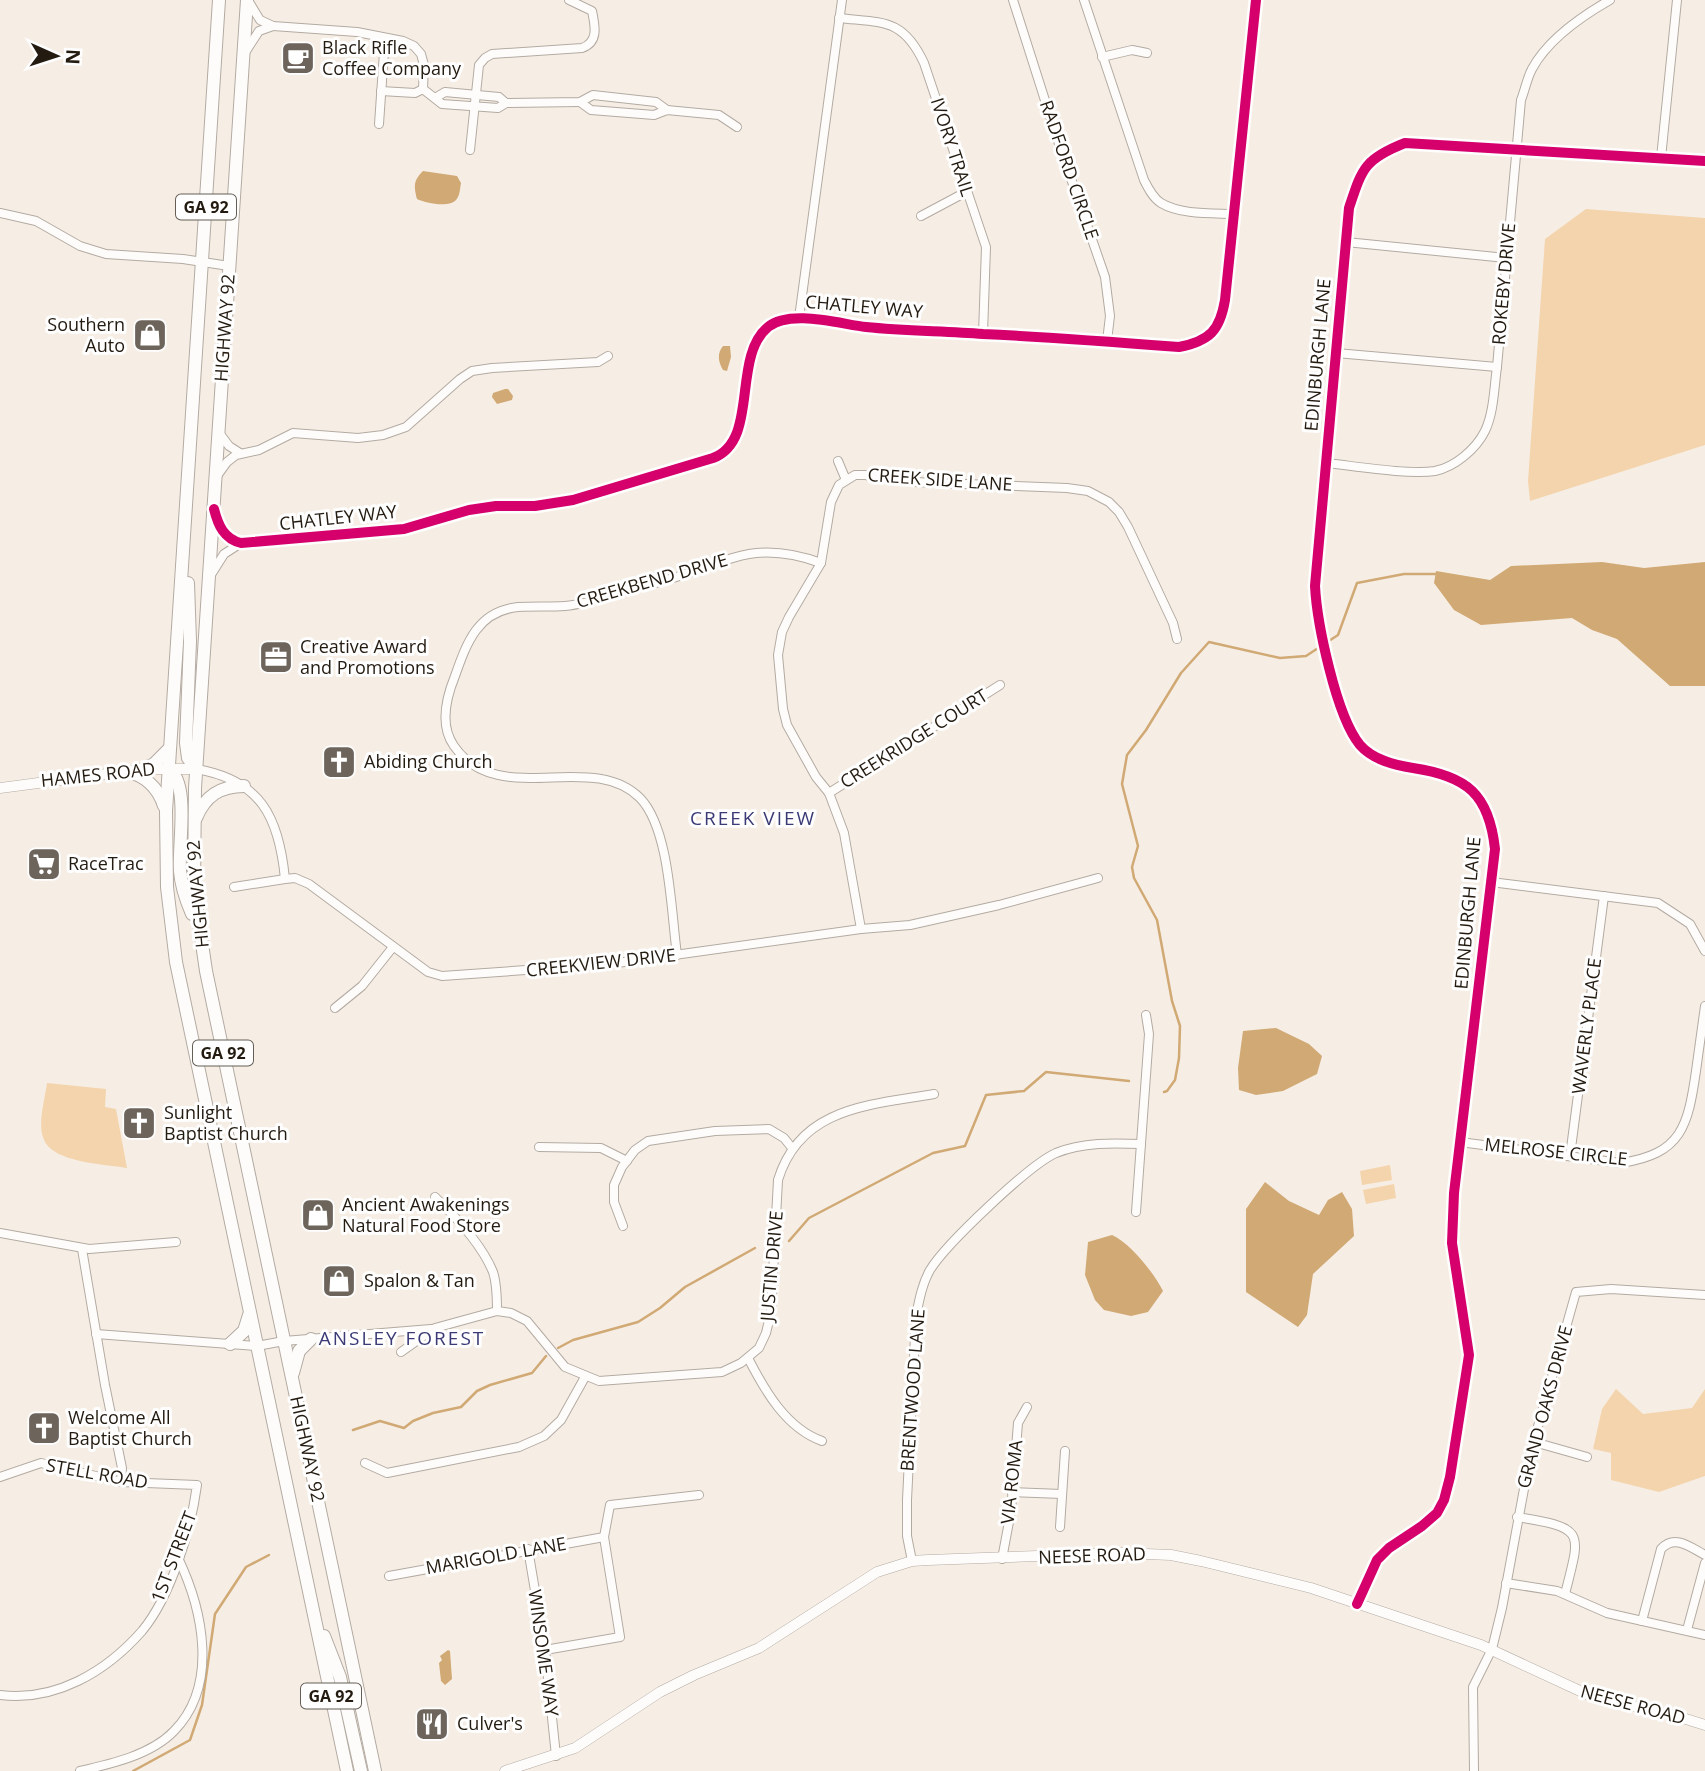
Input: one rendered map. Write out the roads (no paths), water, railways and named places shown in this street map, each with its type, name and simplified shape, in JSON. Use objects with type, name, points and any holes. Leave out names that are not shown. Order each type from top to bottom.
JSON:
[{"type":"main road","name":"HIGHWAY 92","points":[[219,0],[166,811],[166,880],[172,935],[347,1771]]},
{"type":"main road","name":"HIGHWAY 92","points":[[247,0],[196,769],[193,873],[198,927],[375,1771]]},
{"type":"main road","points":[[183,563],[190,614],[186,743],[188,758],[196,769]]},
{"type":"main road","points":[[141,770],[154,764],[171,747]]},
{"type":"main road","points":[[169,768],[178,779],[181,792],[181,878],[187,902],[198,927]]},
{"type":"main road","points":[[125,771],[149,782],[162,798],[166,811]]},
{"type":"main road","points":[[193,829],[201,807],[213,793],[230,787],[244,786]]},
{"type":"main road","points":[[230,1344],[244,1331],[250,1311]]},
{"type":"main road","points":[[292,1380],[296,1357],[311,1339]]},
{"type":"main road","points":[[316,1620],[340,1677],[361,1771]]},
{"type":"street","points":[[247,0],[260,20],[273,26],[357,32],[403,41],[414,46],[421,54],[424,65],[423,89]]},
{"type":"street","points":[[470,150],[479,65],[485,58],[492,54],[589,46],[595,27],[592,11],[569,0]]},
{"type":"street","points":[[799,318],[842,0]]},
{"type":"street","name":"RADFORD CIRCLE","points":[[1013,0],[1105,277],[1110,316],[1107,341]]},
{"type":"street","points":[[1084,0],[1144,180],[1151,192],[1160,202],[1174,207],[1235,214]]},
{"type":"street","name":"CHATLEY WAY","points":[[242,543],[404,529],[469,509],[536,506],[573,500],[725,453],[737,434],[750,357],[756,342],[774,323],[799,318],[869,327],[1179,346],[1194,344],[1216,330],[1222,318],[1256,0]]},
{"type":"street","name":"ROKEBY DRIVE","points":[[1326,463],[1436,471],[1458,461],[1475,446],[1485,430],[1493,403],[1497,367],[1521,100],[1533,68],[1554,42],[1590,11],[1610,0]]},
{"type":"street","points":[[1661,158],[1677,0]]},
{"type":"street","name":"IVORY TRAIL","points":[[839,18],[888,24],[904,32],[915,43],[986,247],[983,334]]},
{"type":"street","points":[[242,60],[259,31],[273,26]]},
{"type":"street","points":[[379,124],[385,38]]},
{"type":"street","points":[[1102,57],[1132,50],[1147,54]]},
{"type":"street","points":[[381,91],[415,93],[423,89]]},
{"type":"street","points":[[423,89],[442,104],[474,107],[498,108],[506,103],[580,102],[593,96],[656,102],[667,110]]},
{"type":"street","points":[[435,98],[444,92],[499,97],[506,103]]},
{"type":"street","points":[[580,102],[591,110],[654,115],[667,110],[719,115],[737,127]]},
{"type":"street","name":"EDINBURGH LANE","points":[[1356,1604],[1377,1560],[1437,1513],[1444,1500],[1450,1477],[1469,1355],[1452,1243],[1454,1193],[1495,849],[1493,824],[1485,805],[1470,788],[1453,777],[1396,765],[1377,758],[1360,745],[1347,719],[1330,671],[1317,615],[1315,586],[1349,208],[1360,174],[1372,159],[1385,150],[1405,143],[1705,161]]},
{"type":"street","points":[[921,216],[966,192]]},
{"type":"street","points":[[0,213],[36,221],[80,246],[99,253],[229,266]]},
{"type":"street","points":[[1346,242],[1506,258]]},
{"type":"street","points":[[1336,353],[1497,367]]},
{"type":"street","points":[[215,480],[227,462],[240,453],[259,450],[293,433],[341,439],[383,435],[406,427],[472,371],[598,362],[608,356]]},
{"type":"street","points":[[218,430],[229,446],[240,453]]},
{"type":"street","points":[[838,461],[846,480]]},
{"type":"street","name":"CREEK SIDE LANE","points":[[861,929],[844,833],[828,793],[787,725],[778,655],[782,632],[789,617],[821,563],[831,502],[839,485],[855,475],[865,475],[915,482],[1067,488],[1100,496],[1119,512],[1128,527],[1173,623],[1177,639]]},
{"type":"street","points":[[214,509],[219,526],[226,536],[242,543]]},
{"type":"street","points":[[209,579],[224,554],[242,543]]},
{"type":"street","name":"CREEKBEND DRIVE","points":[[677,956],[664,848],[649,809],[633,792],[602,780],[489,774],[465,760],[450,740],[445,723],[448,694],[475,629],[492,614],[505,609],[577,604],[648,586],[752,553],[788,554],[821,563]]},
{"type":"street","name":"CREEKRIDGE COURT","points":[[828,793],[1000,685]]},
{"type":"street","points":[[196,769],[222,775],[244,786],[261,800],[275,822],[285,878],[233,887]]},
{"type":"street","name":"HAMES ROAD","points":[[0,788],[125,771],[196,769]]},
{"type":"street","name":"CREEKVIEW DRIVE","points":[[285,878],[295,878],[309,884],[428,972],[442,976],[565,968],[677,956],[934,920],[1098,878]]},
{"type":"street","points":[[1491,882],[1658,903],[1690,923],[1705,951]]},
{"type":"street","name":"WAVERLY PLACE","points":[[1570,1156],[1604,896]]},
{"type":"street","points":[[335,1009],[362,986],[393,947]]},
{"type":"street","name":"MELROSE CIRCLE","points":[[1460,1142],[1621,1163],[1645,1159],[1672,1143],[1682,1130],[1690,1111],[1705,1006]]},
{"type":"street","points":[[1136,1212],[1150,1034],[1146,1015]]},
{"type":"street","name":"JUSTIN DRIVE","points":[[748,1358],[759,1348],[766,1333],[774,1274],[778,1180],[783,1162],[792,1148],[806,1133],[849,1108],[934,1094]]},
{"type":"street","points":[[623,1226],[614,1202],[614,1185],[635,1150],[648,1141],[715,1131],[769,1129],[784,1138],[792,1148]]},
{"type":"street","name":"BRENTWOOD LANE","points":[[912,1561],[907,1536],[907,1500],[916,1316],[920,1295],[930,1271],[946,1249],[1003,1195],[1035,1167],[1055,1154],[1076,1147],[1105,1143],[1141,1144]]},
{"type":"street","points":[[539,1147],[601,1148],[627,1161]]},
{"type":"street","points":[[435,1196],[461,1223],[492,1272],[497,1293],[497,1311]]},
{"type":"street","points":[[0,1233],[82,1249],[176,1242]]},
{"type":"street","points":[[82,1249],[122,1468],[121,1482]]},
{"type":"street","name":"GRAND OAKS DRIVE","points":[[1475,1771],[1473,1687],[1492,1649],[1534,1442],[1576,1292],[1611,1289],[1705,1295]]},
{"type":"street","points":[[96,1334],[257,1346],[284,1341],[435,1328],[497,1311],[510,1313],[527,1321],[565,1367],[599,1381],[722,1372],[748,1358],[791,1424],[808,1436],[822,1441]]},
{"type":"street","points":[[401,1352],[435,1328]]},
{"type":"street","points":[[365,1464],[387,1473],[519,1447],[544,1436],[561,1420],[585,1377]]},
{"type":"street","name":"VIA ROMA","points":[[1002,1559],[1012,1492],[1018,1423],[1027,1407]]},
{"type":"street","points":[[1534,1442],[1587,1457]]},
{"type":"street","points":[[1060,1527],[1065,1451]]},
{"type":"street","name":"STELL ROAD","points":[[0,1477],[41,1463],[121,1482],[197,1485]]},
{"type":"street","name":"1ST STREET","points":[[0,1695],[19,1697],[60,1690],[91,1674],[122,1650],[143,1629],[165,1592],[178,1558],[197,1485]]},
{"type":"street","points":[[1012,1492],[1062,1494]]},
{"type":"street","points":[[545,1650],[620,1637],[604,1537],[610,1505],[699,1495]]},
{"type":"street","points":[[1517,1517],[1540,1521],[1573,1534],[1577,1548],[1565,1594]]},
{"type":"street","name":"MARIGOLD LANE","points":[[389,1576],[604,1537]]},
{"type":"street","points":[[1642,1621],[1661,1549],[1673,1541],[1705,1555]]},
{"type":"street","name":"WINSOME WAY","points":[[528,1549],[545,1650],[556,1756]]},
{"type":"street","name":"NEESE ROAD","points":[[505,1771],[556,1756],[582,1744],[676,1684],[759,1648],[877,1572],[912,1561],[1122,1553],[1171,1555],[1281,1580],[1492,1649],[1593,1697],[1670,1714],[1705,1725]]},
{"type":"street","points":[[80,1771],[138,1755],[173,1733],[191,1710],[200,1677],[203,1645],[190,1583],[178,1558]]},
{"type":"street","points":[[1687,1630],[1705,1563]]},
{"type":"street","points":[[1507,1583],[1565,1594],[1607,1613],[1705,1635]]},
{"type":"waterway","points":[[1164,1092],[1175,1080],[1180,1026],[1172,1001],[1157,920],[1134,878],[1132,867],[1138,846],[1122,784],[1127,755],[1146,730],[1181,673],[1209,642],[1280,658],[1306,656],[1338,635],[1357,583],[1404,574],[1436,574]]},
{"type":"waterway","points":[[789,1241],[809,1218],[933,1153],[965,1146],[986,1095],[1024,1091],[1046,1072],[1129,1081]]},
{"type":"waterway","points":[[558,1348],[573,1340],[638,1322],[685,1287],[755,1248]]},
{"type":"waterway","points":[[353,1430],[380,1421],[404,1428],[433,1413],[461,1407],[477,1391],[532,1373],[546,1356]]},
{"type":"waterway","points":[[133,1771],[190,1740],[202,1705],[215,1614],[246,1567],[269,1555]]},
{"type":"place","name":"Black Rifle Coffee Company","points":[[298,58]]},
{"type":"place","name":"Southern Auto","points":[[150,335]]},
{"type":"place","name":"Creative Award and Promotions","points":[[276,657]]},
{"type":"place","name":"Abiding Church","points":[[339,762]]},
{"type":"place","name":"RaceTrac","points":[[44,864]]},
{"type":"place","name":"Sunlight Baptist Church","points":[[139,1123]]},
{"type":"place","name":"Ancient Awakenings Natural Food Store","points":[[318,1215]]},
{"type":"place","name":"Spalon & Tan","points":[[339,1281]]},
{"type":"place","name":"Welcome All Baptist Church","points":[[44,1428]]},
{"type":"place","name":"Culver's","points":[[432,1724]]},
{"type":"district","name":"CREEK VIEW","points":[[753,818]]},
{"type":"district","name":"ANSLEY FOREST","points":[[402,1338]]}]
